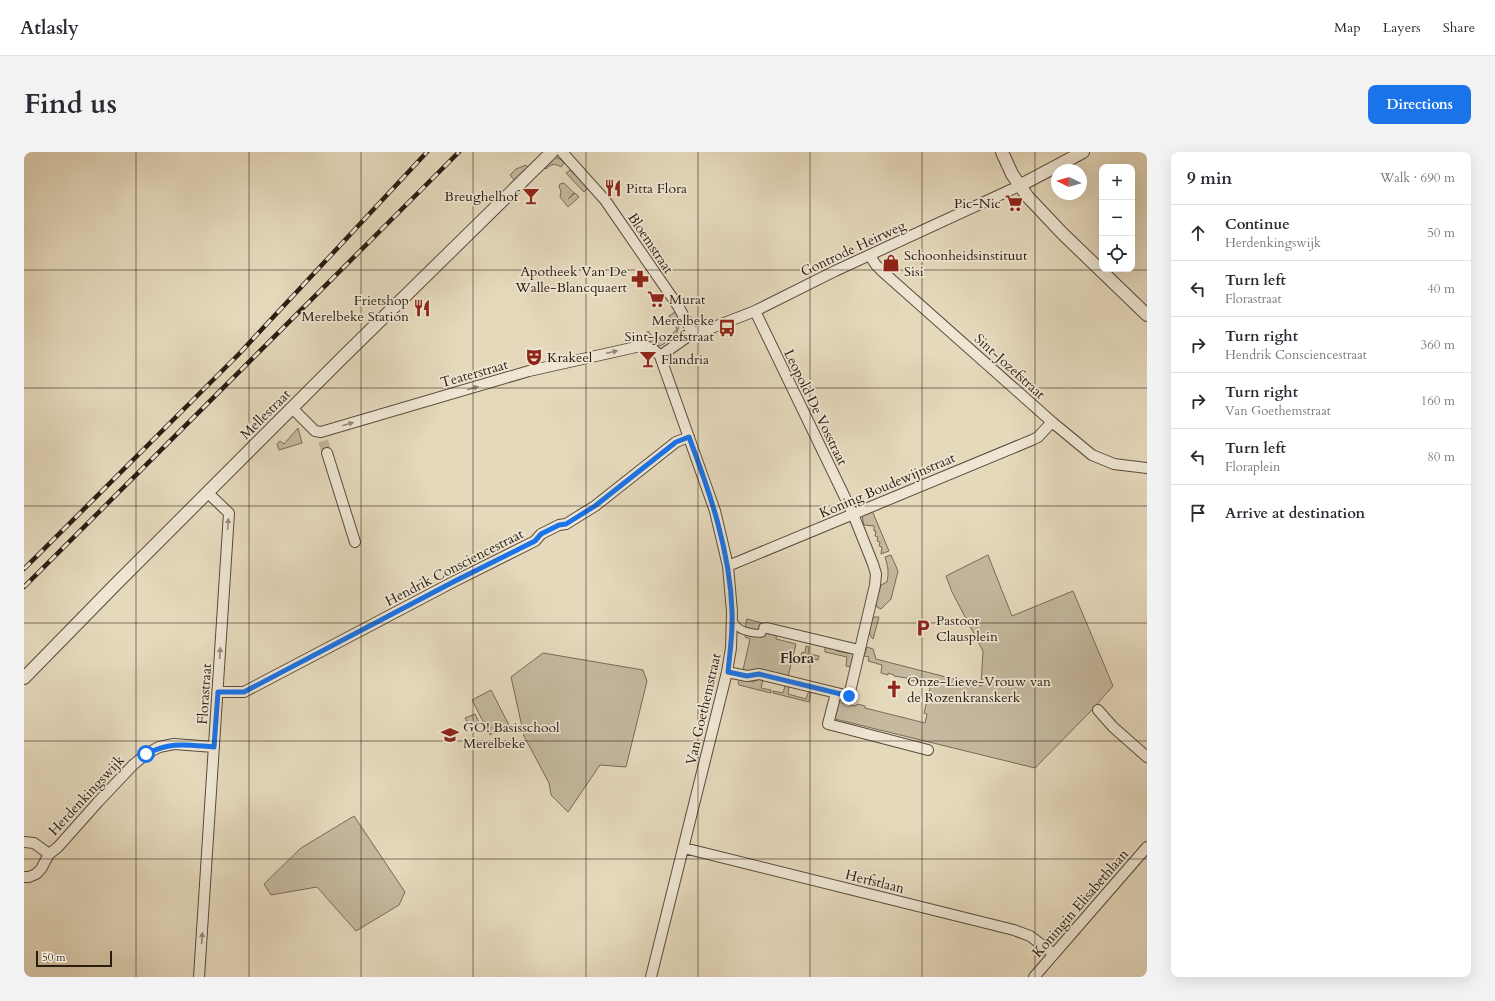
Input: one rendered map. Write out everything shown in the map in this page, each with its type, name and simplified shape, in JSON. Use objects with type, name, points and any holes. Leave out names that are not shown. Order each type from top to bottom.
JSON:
[{"type":"street","name":"Mellestraat","points":[[24,678],[292,408],[552,152]]},
{"type":"street","name":"Bloemstraat","points":[[562,152],[597,190],[678,306],[693,333]]},
{"type":"street","points":[[1002,152],[1019,186],[1042,213],[1147,315]]},
{"type":"street","name":"Gontrode Heirweg","points":[[660,356],[693,333],[709,330],[755,311],[835,271],[1019,186],[1083,152]]},
{"type":"street","name":"Sint-Jozefstraat","points":[[870,256],[883,272],[1052,422],[1092,455],[1114,464],[1147,468]]},
{"type":"street","name":"Leopold De Vosstraat","points":[[755,311],[853,514]]},
{"type":"street","name":"Teaterstraat","points":[[292,408],[322,436],[529,371],[645,345],[652,348],[660,356]]},
{"type":"street","name":"Van Goethemstraat","points":[[652,977],[728,672],[732,620],[731,589],[728,566],[715,511],[660,356]]},
{"type":"street","name":"Koning Boudewijnstraat","points":[[728,566],[1032,440],[1038,437],[1052,422]]},
{"type":"street","name":"Hendrik Consciencestraat","points":[[218,692],[244,692],[455,581],[535,541],[541,534],[559,525],[566,524],[595,506],[676,442],[689,437]]},
{"type":"street","points":[[327,453],[355,542]]},
{"type":"street","name":"Florastraat","points":[[199,977],[229,514],[208,493]]},
{"type":"street","points":[[728,672],[747,676],[759,674],[849,696],[876,574],[853,514]]},
{"type":"street","points":[[732,620],[739,628],[760,634],[762,633],[763,627],[860,647]]},
{"type":"street","points":[[836,693],[828,724],[928,750]]},
{"type":"street","points":[[1098,710],[1113,727],[1147,757]]},
{"type":"street","name":"Herdenkingswijk","points":[[24,877],[29,877],[36,874],[41,869],[49,854],[58,847],[133,765],[146,754],[159,747],[174,744],[214,747]]},
{"type":"street","name":"Herdenkingswijk","points":[[24,842],[34,843],[49,854]]},
{"type":"street","name":"Koningin Elisabethlaan","points":[[1034,977],[1147,847]]},
{"type":"street","name":"Herfstlaan","points":[[684,848],[1014,930],[1030,936],[1054,954]]},
{"type":"shaded area","points":[[554,157],[560,159],[564,163],[561,167],[553,165],[546,169],[543,166]]},
{"type":"shaded area","points":[[526,165],[529,168],[515,181],[510,175],[516,169]]},
{"type":"shaded area","points":[[570,170],[588,188],[584,192],[566,173]]},
{"type":"shaded area","points":[[564,183],[574,193],[568,199],[575,193],[579,197],[568,207],[560,197],[561,192],[559,186],[560,184]]},
{"type":"shaded area","points":[[675,312],[679,324],[678,331],[674,337],[671,335],[677,329],[669,316]]},
{"type":"shaded area","points":[[648,331],[657,343],[664,339],[665,343],[660,346],[648,341],[646,333]]},
{"type":"shaded area","points":[[298,428],[302,443],[279,450],[277,444],[280,441],[284,444]]},
{"type":"shaded area","points":[[871,508],[889,551],[881,554],[882,547],[879,546],[880,542],[877,541],[878,537],[875,536],[876,531],[874,531],[874,526],[864,525],[862,515]]},
{"type":"shaded area","points":[[891,555],[898,571],[891,599],[881,609],[877,607],[876,602],[881,585],[887,582],[888,570],[885,557]]},
{"type":"shaded area","points":[[988,555],[1012,616],[1073,591],[1113,686],[1091,711],[1035,768],[835,719],[840,699],[842,700],[842,703],[856,706],[857,704],[865,706],[865,708],[925,723],[927,714],[924,713],[931,684],[915,680],[907,680],[907,678],[894,676],[888,673],[888,675],[881,673],[882,665],[868,661],[869,657],[864,656],[867,647],[873,649],[876,659],[981,686],[983,651],[952,592],[946,576]]},
{"type":"shaded area","points":[[874,617],[879,617],[873,639],[869,628]]},
{"type":"shaded area","points":[[747,619],[762,623],[759,631],[745,627]]},
{"type":"shaded area","points":[[764,629],[777,632],[776,639],[796,644],[788,677],[758,669],[751,672],[743,670],[750,639],[745,637],[746,634],[748,633],[762,637]]},
{"type":"shaded area","points":[[806,646],[809,647],[808,654],[819,656],[818,660],[801,656],[802,652],[805,653]]},
{"type":"shaded area","points":[[825,646],[835,647],[836,651],[854,653],[851,667],[846,666],[847,657],[825,652]]},
{"type":"shaded area","points":[[543,653],[643,670],[647,681],[626,767],[600,765],[568,812],[551,795],[549,783],[524,736],[511,677]]},
{"type":"shaded area","points":[[741,679],[753,682],[759,679],[763,680],[761,688],[771,690],[771,693],[739,685],[738,682]]},
{"type":"shaded area","points":[[785,686],[789,687],[788,694],[806,699],[808,693],[810,692],[809,702],[773,693],[773,691],[783,693]]},
{"type":"shaded area","points":[[491,690],[509,725],[490,735],[472,700]]},
{"type":"shaded area","points":[[475,714],[479,722],[470,727],[465,718]]},
{"type":"shaded area","points":[[354,816],[405,892],[399,905],[356,931],[317,887],[271,895],[264,884],[301,848]]},
{"type":"tunnel","points":[[323,441],[327,453]]},
{"type":"railway","points":[[24,569],[238,355],[427,152]]},
{"type":"railway","points":[[24,587],[459,152]]},
{"type":"place","name":"Pitta Flora","points":[[613,188]]},
{"type":"place","name":"Breughelhof","points":[[531,196]]},
{"type":"place","name":"Pic-Nic","points":[[1014,203]]},
{"type":"place","name":"Schoonheidsinstituut Sisi","points":[[891,263]]},
{"type":"place","name":"Apotheek Van De Walle-Blancquaert","points":[[640,279]]},
{"type":"place","name":"Murat","points":[[656,299]]},
{"type":"place","name":"Frietshop Merelbeke Station","points":[[422,308]]},
{"type":"place","name":"Merelbeke Sint-Jozefstraat","points":[[727,328]]},
{"type":"place","name":"Krakeel","points":[[534,357]]},
{"type":"place","name":"Flandria","points":[[648,359]]},
{"type":"place","name":"Pastoor Clausplein","points":[[923,628]]},
{"type":"place","name":"Onze-Lieve-Vrouw van de Rozenkranskerk","points":[[894,689]]},
{"type":"place","name":"GO! Basisschool Merelbeke","points":[[450,735]]},
{"type":"district","name":"Flora","points":[[797,658]]},
{"type":"route","points":[[146,754],[159,747],[174,744],[214,747],[218,692],[244,692],[510,552],[535,541],[541,534],[559,525],[566,524],[588,511],[676,442],[689,437],[715,511],[728,566],[732,612],[731,648],[728,672],[747,676],[759,674],[849,696]]}]
